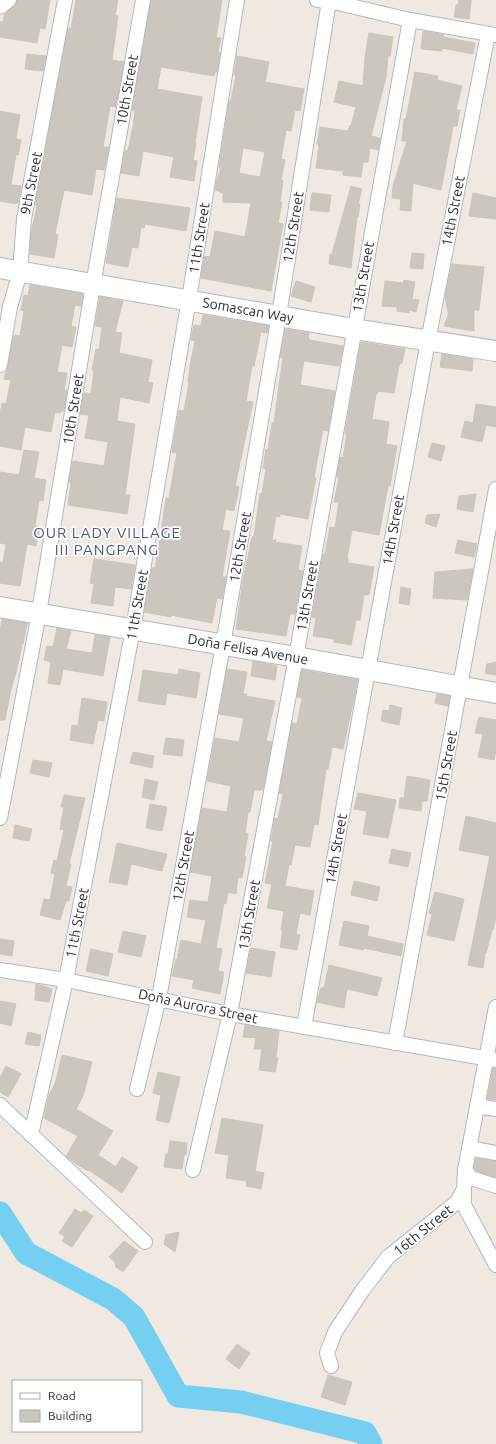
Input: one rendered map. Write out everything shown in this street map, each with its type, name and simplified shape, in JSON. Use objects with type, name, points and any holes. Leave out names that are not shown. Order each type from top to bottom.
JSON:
[{"type":"street","points":[[0,7],[9,0]]},
{"type":"street","name":"9th Street","points":[[0,365],[10,307],[20,272],[24,219],[65,0]]},
{"type":"street","name":"10th Street","points":[[0,818],[39,614],[93,285],[143,0]]},
{"type":"street","name":"11th Street","points":[[32,1135],[66,980],[133,629],[189,299],[237,0]]},
{"type":"street","points":[[323,1],[410,20],[492,34]]},
{"type":"street","name":"12th Street","points":[[137,1089],[159,998],[223,645],[279,315],[323,1]]},
{"type":"street","name":"13th Street","points":[[192,1170],[230,1014],[296,657],[410,20]]},
{"type":"street","name":"14th Street","points":[[304,1027],[428,341],[492,34]]},
{"type":"street","name":"Somascan Way","points":[[0,268],[93,285],[189,299],[354,329],[496,351]]},
{"type":"street","name":"15th Street","points":[[396,1042],[496,489]]},
{"type":"street","name":"Doña Felisa Avenue","points":[[0,607],[296,657],[496,693]]},
{"type":"street","name":"Doña Aurora Street","points":[[0,970],[66,980],[159,998],[230,1014],[396,1042],[491,1060]]},
{"type":"street","points":[[496,1007],[491,1060],[477,1106],[465,1170],[464,1189],[464,1205],[496,1265]]},
{"type":"street","points":[[0,1105],[145,1242]]},
{"type":"street","points":[[477,1106],[496,1109]]},
{"type":"street","points":[[469,1148],[496,1153]]},
{"type":"street","points":[[465,1170],[472,1178],[496,1186]]},
{"type":"street","name":"16th Street","points":[[331,1366],[327,1353],[335,1332],[362,1291],[388,1257],[457,1202],[464,1189]]},
{"type":"building","points":[[17,0],[50,0],[45,29],[40,28],[37,43],[0,37],[0,22],[3,22],[5,14],[14,6]]},
{"type":"building","points":[[76,0],[118,0],[115,15],[118,16],[112,60],[124,62],[116,107],[110,106],[103,147],[109,147],[104,170],[96,169],[92,195],[64,190],[55,234],[58,235],[54,258],[30,254],[31,233],[68,28],[71,29]]},
{"type":"building","points":[[151,0],[222,0],[216,38],[221,38],[218,52],[220,53],[217,72],[215,72],[214,76],[161,67],[157,89],[202,97],[193,160],[197,161],[194,181],[170,177],[174,157],[143,151],[139,176],[121,173],[125,150],[128,151],[133,126],[135,110],[132,110]]},
{"type":"building","points":[[459,0],[471,0],[469,19],[454,17],[456,5],[458,5]]},
{"type":"building","points":[[423,31],[444,35],[443,37],[475,43],[473,54],[442,48],[442,51],[421,49]]},
{"type":"building","points":[[369,33],[393,37],[390,56],[388,56],[386,77],[371,136],[380,138],[378,150],[370,148],[368,162],[363,162],[361,177],[343,175],[343,171],[316,168],[319,145],[317,144],[320,127],[348,131],[350,125],[351,126],[356,107],[334,102],[339,81],[363,86],[365,57]]},
{"type":"building","points":[[27,54],[46,56],[43,71],[25,69]]},
{"type":"building","points":[[237,56],[269,62],[265,82],[304,89],[300,111],[295,110],[291,131],[286,130],[281,159],[285,160],[281,180],[283,181],[280,202],[282,202],[278,223],[283,224],[271,291],[201,278],[204,256],[210,257],[215,231],[245,237],[251,203],[223,202],[223,193],[215,190],[221,168],[219,168],[229,101],[231,101],[236,75],[234,75]],"holes":[[[243,148],[265,152],[260,177],[239,173]]]},
{"type":"building","points":[[415,72],[438,76],[437,80],[462,86],[456,110],[460,110],[457,126],[453,126],[441,190],[413,183],[411,211],[400,210],[401,199],[392,198],[393,186],[407,141],[402,141],[404,119],[406,119]]},
{"type":"building","points":[[0,111],[20,115],[16,139],[21,140],[18,155],[16,154],[11,185],[21,186],[18,203],[17,202],[16,204],[0,201]]},
{"type":"building","points":[[351,186],[362,189],[358,204],[360,204],[351,268],[329,264],[330,254],[332,254]]},
{"type":"building","points":[[312,193],[331,195],[329,212],[310,210]]},
{"type":"building","points":[[473,193],[496,198],[496,219],[469,216]]},
{"type":"building","points":[[117,198],[190,208],[186,231],[145,224],[144,228],[141,227],[138,248],[132,247],[128,267],[106,263]]},
{"type":"building","points":[[412,253],[424,254],[423,269],[410,268]]},
{"type":"building","points":[[452,264],[484,267],[479,310],[474,310],[474,331],[444,326],[449,313],[445,296]]},
{"type":"building","points":[[404,280],[415,282],[412,299],[419,300],[416,312],[409,310],[409,313],[397,311],[397,307],[382,306],[385,281],[403,283]]},
{"type":"building","points":[[296,281],[315,287],[311,302],[291,296]]},
{"type":"building","points":[[30,285],[83,294],[81,306],[75,305],[71,326],[76,327],[72,347],[62,345],[57,372],[67,373],[64,390],[67,390],[64,411],[60,411],[60,413],[55,412],[51,432],[25,427],[21,450],[0,446],[0,414],[2,403],[6,404],[11,380],[4,379],[14,335],[20,336],[24,311],[21,310],[24,295],[28,296]]},
{"type":"building","points":[[100,297],[123,301],[115,332],[122,333],[119,353],[152,360],[148,382],[153,383],[149,403],[120,397],[117,421],[135,424],[125,495],[130,495],[127,514],[68,505],[71,483],[69,482],[73,461],[104,466],[108,442],[85,438],[89,415],[80,414],[84,393],[91,394],[94,371],[92,370],[96,349],[99,350],[102,327],[95,326]]},
{"type":"building","points":[[203,315],[269,326],[267,333],[261,332],[254,366],[252,366],[246,401],[253,402],[235,486],[239,487],[234,511],[226,509],[222,530],[230,531],[222,577],[226,577],[222,599],[217,598],[212,623],[171,615],[171,617],[144,612],[152,568],[155,568],[166,498],[169,498],[177,453],[172,452],[179,410],[184,411],[189,383],[190,365],[195,341],[191,340],[194,325],[201,326]]},
{"type":"building","points":[[285,329],[309,333],[309,340],[343,346],[339,366],[304,361],[300,385],[335,391],[328,431],[323,430],[322,433],[314,478],[316,478],[308,519],[280,514],[280,517],[276,516],[272,540],[276,540],[275,542],[302,546],[298,570],[303,571],[295,614],[290,614],[286,636],[236,629],[243,580],[252,537],[254,537],[260,493],[262,494],[266,469],[263,468],[266,449],[268,450],[272,423],[274,423],[283,358],[280,357]]},
{"type":"building","points":[[361,342],[405,349],[402,363],[400,363],[398,370],[394,393],[378,391],[376,394],[372,419],[389,422],[386,444],[397,446],[379,535],[352,530],[347,558],[348,563],[374,567],[369,595],[364,595],[360,620],[356,620],[351,645],[334,642],[334,639],[313,636],[316,618],[312,617],[323,554],[325,554],[330,527],[335,528],[339,502],[334,502],[339,478],[337,477],[340,457],[343,458],[347,434],[345,434]]},
{"type":"building","points":[[442,354],[473,359],[472,371],[440,367]]},
{"type":"building","points":[[476,404],[496,407],[496,427],[486,425],[482,442],[461,437],[465,421],[473,423]]},
{"type":"building","points":[[432,443],[445,446],[441,461],[428,457]]},
{"type":"building","points":[[24,450],[39,452],[34,478],[46,480],[43,501],[39,500],[35,526],[40,527],[36,546],[27,544],[20,586],[0,583],[0,562],[3,563],[6,544],[0,543],[0,472],[19,475]]},
{"type":"building","points":[[476,494],[473,512],[457,509],[459,496]]},
{"type":"building","points":[[440,514],[436,527],[425,523],[427,515]]},
{"type":"building","points":[[458,540],[477,544],[474,557],[455,553]]},
{"type":"building","points":[[94,559],[135,565],[131,589],[115,587],[113,606],[91,603],[94,584],[90,583]]},
{"type":"building","points":[[473,569],[467,600],[433,598],[435,572]]},
{"type":"building","points":[[401,587],[411,589],[409,605],[399,603]]},
{"type":"building","points":[[2,619],[27,623],[5,720],[0,720],[0,631]]},
{"type":"building","points":[[57,628],[71,631],[66,649],[92,653],[95,635],[110,637],[103,676],[63,669],[60,685],[48,683],[51,662],[44,660],[47,646],[53,647]]},
{"type":"building","points":[[253,661],[277,666],[275,680],[251,676]]},
{"type":"building","points":[[496,662],[496,675],[485,673],[487,664]]},
{"type":"building","points":[[179,669],[200,673],[196,698],[167,693],[165,705],[138,701],[143,670],[178,675]]},
{"type":"building","points":[[227,669],[247,672],[243,694],[247,694],[246,696],[275,701],[266,741],[272,742],[263,790],[254,790],[250,812],[248,812],[245,833],[248,834],[244,856],[246,857],[242,878],[238,877],[236,894],[228,892],[226,904],[224,903],[216,948],[222,949],[218,971],[224,972],[220,994],[192,988],[194,980],[172,976],[181,940],[201,944],[206,920],[187,917],[190,900],[208,902],[212,876],[190,872],[202,808],[227,812],[231,786],[207,781],[215,738],[239,742],[244,718],[219,714]]},
{"type":"building","points":[[302,670],[358,680],[343,749],[332,747],[328,769],[326,769],[318,825],[314,824],[310,847],[295,845],[291,865],[289,864],[285,886],[314,891],[310,915],[300,913],[296,934],[300,935],[297,950],[280,947],[283,931],[281,930],[284,911],[267,908],[272,884],[265,883],[273,841],[271,841],[275,818],[278,819],[283,794],[279,793],[292,723],[297,724],[302,698],[297,697]]},
{"type":"building","points":[[437,694],[450,696],[448,706],[435,703]]},
{"type":"building","points":[[82,698],[107,702],[104,721],[98,720],[93,744],[70,740],[72,725],[78,726]]},
{"type":"building","points":[[390,705],[402,708],[399,725],[381,721],[383,710],[389,711]]},
{"type":"building","points":[[479,717],[496,720],[496,750],[494,760],[478,757],[483,734],[475,733]]},
{"type":"building","points":[[166,738],[184,740],[182,756],[163,754]]},
{"type":"building","points":[[133,752],[154,756],[152,768],[130,763]]},
{"type":"building","points":[[33,760],[52,763],[49,777],[30,773]]},
{"type":"building","points":[[407,776],[430,780],[427,801],[422,801],[421,811],[399,808],[400,798],[404,798]]},
{"type":"building","points":[[145,779],[158,782],[154,800],[142,797]]},
{"type":"building","points":[[358,793],[396,800],[388,838],[363,834],[367,811],[354,809]]},
{"type":"building","points":[[64,795],[85,798],[69,864],[71,864],[66,886],[72,887],[69,901],[66,901],[60,920],[40,915],[44,899],[50,900],[55,874],[51,873],[54,860],[57,861],[64,830],[60,829],[64,807],[61,807]]},
{"type":"building","points":[[150,804],[167,807],[162,831],[146,828]]},
{"type":"building","points":[[466,816],[496,823],[496,917],[485,953],[483,968],[468,965],[490,856],[459,850]]},
{"type":"building","points":[[15,825],[32,829],[29,841],[13,838]]},
{"type":"building","points":[[117,843],[167,854],[162,871],[131,864],[127,885],[109,882]]},
{"type":"building","points":[[392,849],[411,853],[408,867],[389,863]]},
{"type":"building","points":[[354,881],[380,887],[377,901],[351,895]]},
{"type":"building","points":[[435,892],[464,899],[454,941],[427,935],[432,914],[429,913]]},
{"type":"building","points":[[344,921],[369,926],[367,936],[403,944],[401,956],[364,948],[363,950],[339,945]]},
{"type":"building","points":[[123,931],[146,936],[141,957],[118,952]]},
{"type":"building","points":[[0,939],[14,941],[12,956],[0,954]]},
{"type":"building","points":[[251,948],[275,952],[271,977],[246,973]]},
{"type":"building","points":[[91,949],[113,954],[108,976],[86,971]]},
{"type":"building","points":[[329,965],[382,978],[377,996],[347,989],[344,1008],[317,1002],[321,988],[324,988]]},
{"type":"building","points":[[36,984],[52,989],[49,1002],[35,1000]]},
{"type":"building","points":[[0,1001],[16,1004],[11,1026],[0,1023]]},
{"type":"building","points":[[245,1025],[279,1031],[276,1058],[278,1058],[275,1072],[259,1070],[262,1049],[254,1049],[256,1038],[243,1037]]},
{"type":"building","points":[[28,1032],[41,1035],[39,1046],[25,1044]]},
{"type":"building","points":[[62,1055],[92,1062],[83,1096],[76,1109],[113,1131],[98,1155],[116,1167],[122,1157],[138,1167],[122,1193],[66,1156],[78,1136],[44,1118],[49,1095],[55,1084]]},
{"type":"building","points":[[6,1066],[21,1074],[8,1097],[0,1092],[0,1078]]},
{"type":"building","points":[[493,1068],[496,1068],[496,1100],[487,1099]]},
{"type":"building","points":[[158,1072],[180,1077],[169,1123],[156,1120],[161,1095],[153,1093]]},
{"type":"building","points":[[222,1118],[263,1125],[255,1171],[264,1173],[261,1189],[246,1186],[247,1181],[226,1178],[229,1155],[215,1153]]},
{"type":"building","points":[[170,1141],[187,1143],[186,1155],[184,1155],[182,1169],[164,1167]]},
{"type":"building","points":[[476,1158],[496,1161],[496,1177],[476,1171],[474,1168]]},
{"type":"building","points":[[75,1209],[81,1213],[84,1210],[93,1216],[72,1247],[62,1241],[65,1237],[59,1233]]},
{"type":"building","points":[[179,1232],[175,1252],[164,1244],[166,1235]]},
{"type":"building","points":[[124,1241],[138,1251],[123,1272],[116,1267],[115,1262],[109,1257]]},
{"type":"building","points":[[237,1344],[250,1353],[239,1369],[226,1359]]},
{"type":"building","points":[[328,1375],[352,1382],[345,1405],[321,1397]]},
{"type":"waterway","points":[[0,1213],[26,1253],[113,1299],[134,1317],[178,1396],[241,1402],[365,1433],[371,1444]]},
{"type":"district","name":"OUR LADY VILLAGE III PANGPANG","points":[[107,542]]}]
